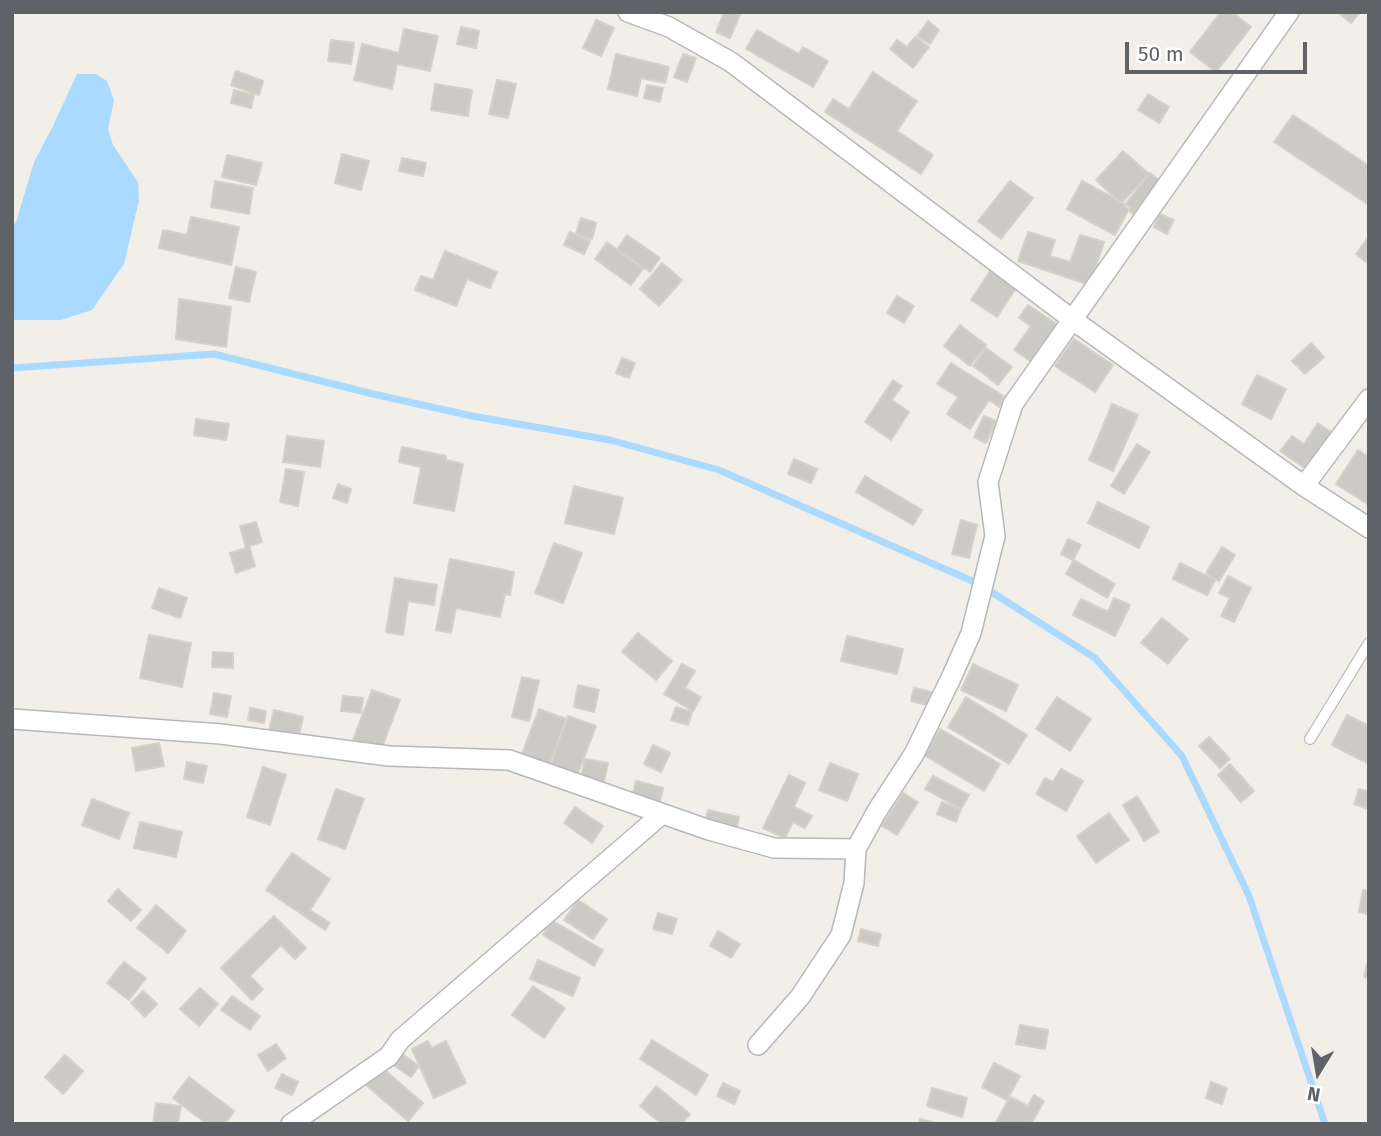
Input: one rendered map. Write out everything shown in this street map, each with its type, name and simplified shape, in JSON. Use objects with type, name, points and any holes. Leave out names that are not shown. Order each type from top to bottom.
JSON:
[{"type":"street","points":[[628,12],[669,27],[731,62],[1073,320],[1304,486],[1369,528]]},
{"type":"street","points":[[758,1045],[800,997],[841,935],[854,883],[856,849],[914,754],[971,633],[995,536],[988,482],[1013,404],[1289,12]]},
{"type":"street","points":[[1304,486],[1369,399]]},
{"type":"street","points":[[12,719],[221,734],[389,756],[509,760],[709,830],[774,848],[856,849]]},
{"type":"street","points":[[291,1124],[389,1056],[400,1040],[662,814]]},
{"type":"lane","points":[[1310,738],[1369,643]]},
{"type":"water","points":[[77,74],[96,74],[107,81],[114,100],[108,129],[113,145],[138,182],[139,200],[124,264],[92,310],[61,320],[15,320],[12,319],[12,227],[16,222],[34,162]]},
{"type":"building","points":[[724,12],[741,12],[730,38],[716,32]]},
{"type":"building","points":[[1221,12],[1232,12],[1251,27],[1216,72],[1190,52]]},
{"type":"building","points":[[1338,12],[1360,12],[1351,23]]},
{"type":"building","points":[[596,20],[614,28],[601,56],[583,48]]},
{"type":"building","points":[[928,21],[939,30],[930,44],[917,36]]},
{"type":"building","points":[[461,27],[479,31],[476,48],[457,44]]},
{"type":"building","points":[[404,29],[438,36],[430,71],[397,64],[392,89],[354,80],[362,44],[399,53]]},
{"type":"building","points":[[757,30],[799,54],[803,47],[828,61],[813,87],[746,49]]},
{"type":"building","points":[[915,37],[929,47],[913,68],[890,49],[897,40],[907,47]]},
{"type":"building","points":[[331,40],[354,43],[351,64],[328,61]]},
{"type":"building","points":[[616,54],[669,67],[665,83],[641,78],[637,96],[608,89]]},
{"type":"building","points":[[683,54],[696,58],[687,82],[674,77]]},
{"type":"building","points":[[236,71],[263,81],[259,95],[231,85]]},
{"type":"building","points":[[873,72],[917,101],[897,131],[933,155],[921,174],[825,112],[833,99],[849,109]]},
{"type":"building","points":[[497,80],[516,84],[508,118],[489,114]]},
{"type":"building","points":[[435,84],[472,90],[468,116],[431,110]]},
{"type":"building","points":[[647,85],[663,88],[660,102],[644,98]]},
{"type":"building","points":[[234,90],[254,95],[251,108],[231,103]]},
{"type":"building","points":[[1148,94],[1169,107],[1159,123],[1138,110]]},
{"type":"building","points":[[1293,115],[1369,166],[1366,170],[1369,172],[1369,205],[1274,142]]},
{"type":"building","points":[[1123,151],[1149,174],[1121,203],[1096,180]]},
{"type":"building","points":[[342,154],[369,161],[361,190],[335,183]]},
{"type":"building","points":[[227,155],[262,163],[256,185],[222,177]]},
{"type":"building","points":[[402,158],[426,163],[423,176],[399,171]]},
{"type":"building","points":[[1150,173],[1160,181],[1133,214],[1124,206]]},
{"type":"building","points":[[215,181],[253,188],[249,214],[211,207]]},
{"type":"building","points":[[1010,181],[1033,198],[1001,239],[978,221]]},
{"type":"building","points":[[1082,181],[1130,207],[1115,235],[1067,209]]},
{"type":"building","points":[[1160,214],[1174,220],[1167,234],[1154,227]]},
{"type":"building","points":[[191,217],[239,227],[231,265],[159,248],[163,230],[187,235]]},
{"type":"building","points":[[581,218],[596,223],[592,239],[576,234]]},
{"type":"building","points":[[570,232],[590,241],[584,254],[564,245]]},
{"type":"building","points":[[1028,232],[1055,240],[1050,256],[1070,262],[1080,235],[1104,242],[1090,285],[1018,261]]},
{"type":"building","points":[[627,235],[660,258],[650,272],[617,250]]},
{"type":"building","points":[[1369,236],[1369,264],[1356,254]]},
{"type":"building","points":[[607,242],[643,269],[631,285],[595,259]]},
{"type":"building","points":[[445,251],[497,272],[490,288],[467,279],[456,306],[415,290],[421,276],[433,280]]},
{"type":"building","points":[[662,263],[682,280],[659,306],[640,289]]},
{"type":"building","points":[[236,267],[256,272],[249,302],[229,298]]},
{"type":"building","points":[[992,268],[1018,285],[997,317],[971,300]]},
{"type":"building","points":[[897,296],[914,306],[904,323],[887,313]]},
{"type":"building","points":[[179,299],[231,307],[226,347],[176,339]]},
{"type":"building","points":[[1028,305],[1058,325],[1032,362],[1014,350],[1031,326],[1019,318]]},
{"type":"building","points":[[960,325],[986,345],[970,366],[944,346]]},
{"type":"building","points":[[1074,339],[1113,365],[1095,392],[1055,366]]},
{"type":"building","points":[[1311,343],[1324,357],[1305,374],[1292,361]]},
{"type":"building","points":[[986,348],[1012,367],[998,385],[973,366]]},
{"type":"building","points":[[622,358],[635,363],[629,378],[616,373]]},
{"type":"building","points":[[951,363],[1005,397],[999,407],[989,400],[970,429],[947,414],[958,397],[937,384]]},
{"type":"building","points":[[1257,375],[1286,389],[1271,419],[1242,404]]},
{"type":"building","points":[[893,380],[902,386],[892,400],[909,412],[891,440],[865,422]]},
{"type":"building","points":[[1112,404],[1138,415],[1113,471],[1089,460]]},
{"type":"building","points":[[984,416],[996,421],[986,443],[974,437]]},
{"type":"building","points":[[196,419],[229,424],[226,440],[194,435]]},
{"type":"building","points":[[1318,423],[1341,439],[1315,475],[1280,451],[1292,436],[1304,444]]},
{"type":"building","points":[[287,436],[324,441],[320,467],[283,462]]},
{"type":"building","points":[[1137,444],[1150,452],[1124,494],[1111,486]]},
{"type":"building","points":[[402,447],[446,456],[446,460],[463,464],[454,511],[414,503],[421,467],[399,462]]},
{"type":"building","points":[[1358,450],[1369,457],[1369,505],[1336,484]]},
{"type":"building","points":[[794,459],[817,469],[811,483],[788,474]]},
{"type":"building","points":[[286,469],[304,472],[298,506],[280,502]]},
{"type":"building","points":[[865,476],[922,510],[913,525],[856,492]]},
{"type":"building","points":[[338,484],[351,489],[347,503],[333,498]]},
{"type":"building","points":[[574,486],[623,498],[614,534],[565,523]]},
{"type":"building","points":[[1098,502],[1149,527],[1139,548],[1088,523]]},
{"type":"building","points":[[961,520],[977,525],[969,558],[952,554]]},
{"type":"building","points":[[256,522],[262,542],[249,546],[255,566],[236,573],[230,553],[246,548],[240,526]]},
{"type":"building","points":[[1068,539],[1081,545],[1073,560],[1061,554]]},
{"type":"building","points":[[554,543],[582,553],[563,603],[535,593]]},
{"type":"building","points":[[1222,547],[1235,555],[1219,581],[1206,573]]},
{"type":"building","points":[[450,559],[514,572],[510,595],[505,594],[500,617],[456,608],[451,633],[436,630]]},
{"type":"building","points":[[1074,560],[1115,584],[1107,598],[1066,574]]},
{"type":"building","points":[[1180,563],[1215,580],[1207,595],[1173,579]]},
{"type":"building","points":[[1228,576],[1251,588],[1234,622],[1221,616],[1230,598],[1219,593]]},
{"type":"building","points":[[395,578],[437,585],[434,605],[408,601],[403,635],[386,632]]},
{"type":"building","points":[[159,588],[187,598],[180,618],[152,608]]},
{"type":"building","points":[[1114,598],[1130,605],[1115,636],[1073,615],[1081,599],[1108,612]]},
{"type":"building","points":[[1162,618],[1188,639],[1168,664],[1141,643]]},
{"type":"building","points":[[638,633],[672,661],[656,680],[622,652]]},
{"type":"building","points":[[149,635],[191,643],[182,687],[140,678]]},
{"type":"building","points":[[847,636],[903,649],[897,674],[841,661]]},
{"type":"building","points":[[213,652],[233,653],[233,668],[212,667]]},
{"type":"building","points":[[682,664],[695,671],[685,688],[701,697],[693,711],[664,694]]},
{"type":"building","points":[[973,664],[1018,685],[1006,711],[961,690]]},
{"type":"building","points":[[522,677],[539,681],[529,721],[512,717]]},
{"type":"building","points":[[578,685],[599,690],[594,712],[574,707]]},
{"type":"building","points":[[914,688],[931,692],[927,705],[911,701]]},
{"type":"building","points":[[372,690],[400,700],[381,750],[353,740]]},
{"type":"building","points":[[214,693],[231,696],[227,717],[210,714]]},
{"type":"building","points":[[343,696],[363,698],[361,713],[341,711]]},
{"type":"building","points":[[966,697],[1027,735],[1009,764],[948,727]]},
{"type":"building","points":[[1057,697],[1091,719],[1070,751],[1036,729]]},
{"type":"building","points":[[676,707],[692,712],[688,725],[671,720]]},
{"type":"building","points":[[250,708],[266,711],[264,723],[248,720]]},
{"type":"building","points":[[539,709],[566,719],[548,769],[520,759]]},
{"type":"building","points":[[274,710],[303,717],[297,745],[267,738]]},
{"type":"building","points":[[1347,715],[1369,726],[1369,764],[1332,745]]},
{"type":"building","points":[[568,716],[596,726],[577,776],[550,766]]},
{"type":"building","points":[[940,729],[1000,764],[984,791],[924,755]]},
{"type":"building","points":[[1209,737],[1230,759],[1220,768],[1199,746]]},
{"type":"building","points":[[159,743],[164,766],[136,771],[132,748]]},
{"type":"building","points":[[653,745],[670,753],[661,772],[644,764]]},
{"type":"building","points":[[585,759],[608,763],[601,795],[578,790]]},
{"type":"building","points":[[187,762],[207,766],[203,783],[184,779]]},
{"type":"building","points":[[830,763],[858,774],[847,801],[819,790]]},
{"type":"building","points":[[1230,764],[1254,791],[1241,802],[1218,775]]},
{"type":"building","points":[[263,767],[286,775],[270,825],[247,817]]},
{"type":"building","points":[[1061,769],[1083,781],[1066,811],[1036,794],[1045,778],[1053,782]]},
{"type":"building","points":[[789,775],[805,783],[794,807],[812,816],[805,828],[793,822],[785,838],[763,828]]},
{"type":"building","points":[[933,776],[969,795],[961,809],[925,789]]},
{"type":"building","points":[[636,781],[663,788],[657,814],[630,808]]},
{"type":"building","points":[[336,789],[364,799],[345,849],[318,839]]},
{"type":"building","points":[[1359,789],[1369,792],[1368,809],[1354,804]]},
{"type":"building","points":[[903,793],[918,802],[897,835],[882,826]]},
{"type":"building","points":[[1137,796],[1159,832],[1144,841],[1123,805]]},
{"type":"building","points":[[92,799],[129,813],[119,839],[82,825]]},
{"type":"building","points":[[942,802],[961,809],[956,822],[937,814]]},
{"type":"building","points":[[575,807],[603,826],[592,843],[564,823]]},
{"type":"building","points":[[708,810],[739,817],[735,837],[703,829]]},
{"type":"building","points":[[1109,813],[1129,840],[1096,863],[1077,836]]},
{"type":"building","points":[[140,822],[182,832],[176,857],[134,848]]},
{"type":"building","points":[[292,853],[330,879],[310,910],[330,923],[325,930],[266,890]]},
{"type":"building","points":[[118,889],[141,910],[131,921],[108,901]]},
{"type":"building","points":[[1363,890],[1369,891],[1369,914],[1359,912]]},
{"type":"building","points":[[578,900],[607,919],[593,939],[564,920]]},
{"type":"building","points":[[156,905],[186,931],[168,953],[137,928]]},
{"type":"building","points":[[658,913],[677,919],[672,934],[653,929]]},
{"type":"building","points":[[274,916],[306,948],[295,959],[281,945],[250,976],[263,989],[252,1000],[221,968]]},
{"type":"building","points":[[551,920],[603,950],[594,966],[543,935]]},
{"type":"building","points":[[861,929],[881,934],[878,946],[858,941]]},
{"type":"building","points":[[718,931],[740,944],[731,958],[710,946]]},
{"type":"building","points":[[1369,956],[1369,978],[1364,977]]},
{"type":"building","points":[[538,960],[580,978],[573,996],[530,979]]},
{"type":"building","points":[[124,962],[146,978],[129,1000],[107,983]]},
{"type":"building","points":[[533,986],[565,1008],[544,1038],[512,1015]]},
{"type":"building","points":[[200,988],[218,1004],[199,1026],[180,1009]]},
{"type":"building","points":[[143,991],[157,1004],[145,1017],[131,1003]]},
{"type":"building","points":[[232,996],[260,1016],[250,1030],[221,1010]]},
{"type":"building","points":[[1020,1025],[1048,1030],[1045,1049],[1016,1044]]},
{"type":"building","points":[[652,1040],[708,1075],[696,1095],[640,1059]]},
{"type":"building","points":[[428,1041],[432,1048],[446,1041],[466,1083],[434,1098],[412,1049]]},
{"type":"building","points":[[276,1044],[286,1058],[268,1071],[258,1055]]},
{"type":"building","points":[[401,1053],[419,1066],[411,1077],[393,1065]]},
{"type":"building","points":[[65,1055],[83,1071],[63,1094],[45,1077]]},
{"type":"building","points":[[994,1063],[1020,1076],[1007,1100],[982,1087]]},
{"type":"building","points":[[381,1067],[423,1103],[408,1121],[366,1085]]},
{"type":"building","points":[[282,1074],[298,1082],[292,1095],[275,1088]]},
{"type":"building","points":[[189,1077],[234,1111],[225,1124],[207,1124],[173,1098]]},
{"type":"building","points":[[1211,1082],[1227,1088],[1222,1104],[1206,1098]]},
{"type":"building","points":[[723,1083],[740,1091],[734,1104],[717,1096]]},
{"type":"building","points":[[656,1086],[690,1114],[682,1124],[662,1124],[640,1106]]},
{"type":"building","points":[[932,1088],[967,1098],[962,1117],[927,1106]]},
{"type":"building","points":[[1034,1095],[1044,1101],[1031,1124],[995,1124],[1010,1097],[1028,1106]]},
{"type":"building","points":[[156,1103],[181,1106],[178,1124],[153,1124]]},
{"type":"building","points":[[920,1119],[940,1124],[919,1124]]},
{"type":"waterway","points":[[12,368],[214,354],[472,416],[610,440],[719,470],[979,584],[1095,658],[1182,756],[1249,896],[1325,1124]]}]
